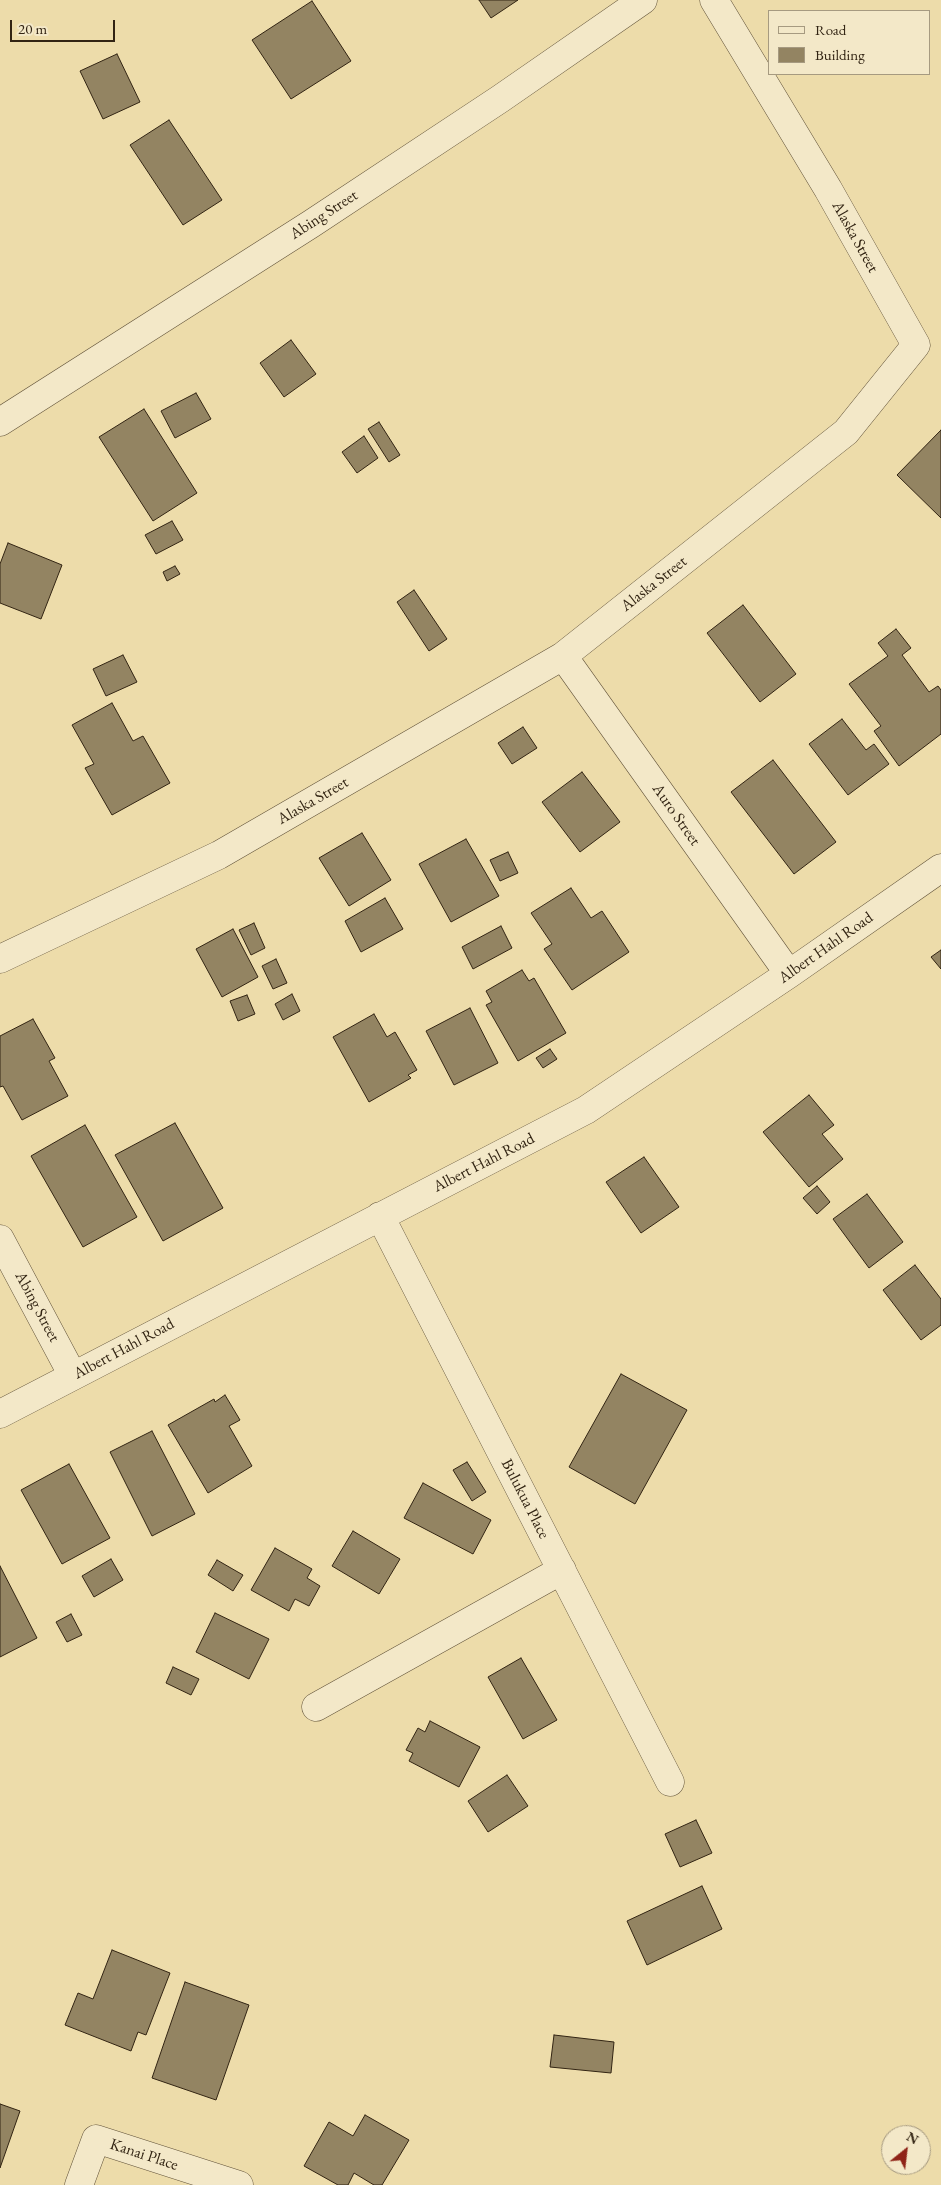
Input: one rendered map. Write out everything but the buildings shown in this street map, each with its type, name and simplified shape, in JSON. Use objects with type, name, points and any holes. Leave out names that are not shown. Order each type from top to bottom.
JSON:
[{"type":"street","name":"Abing Street","points":[[0,422],[319,218],[500,99],[643,0]]},
{"type":"street","name":"Alaska Street","points":[[0,959],[219,855],[564,656],[846,432],[916,346],[828,189],[714,0]]},
{"type":"street","name":"Auro Street","points":[[564,656],[789,974]]},
{"type":"street","name":"Albert Hahl Road","points":[[0,1414],[586,1110],[789,974],[941,868]]},
{"type":"street","name":"Bulukua Place","points":[[380,1216],[670,1782]]},
{"type":"street","name":"Abing Street","points":[[0,1239],[74,1376]]},
{"type":"street","points":[[316,1706],[562,1570]]},
{"type":"street","name":"Kanai Place","points":[[79,2185],[96,2139],[239,2185]]}]
